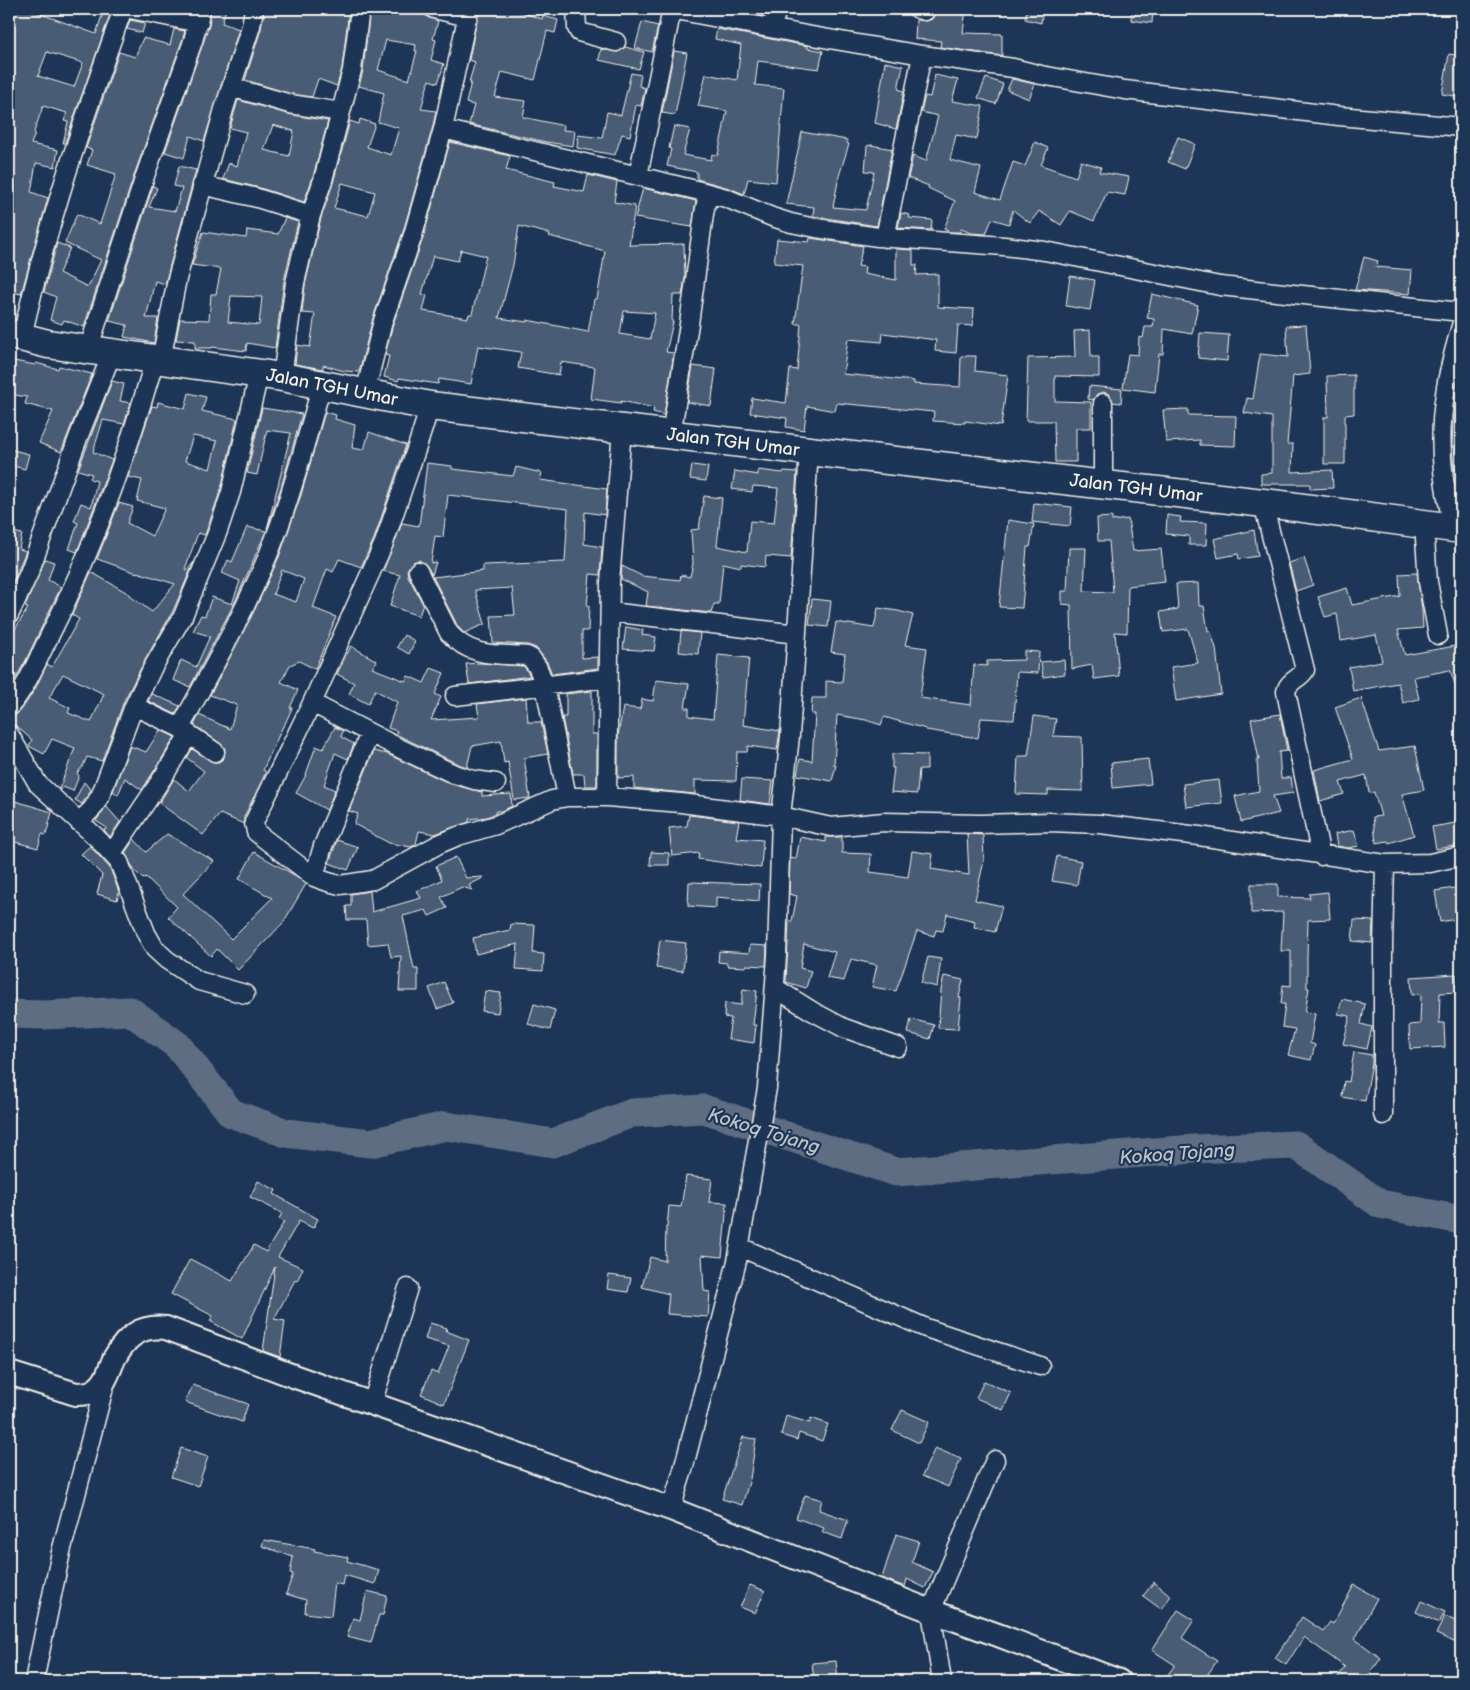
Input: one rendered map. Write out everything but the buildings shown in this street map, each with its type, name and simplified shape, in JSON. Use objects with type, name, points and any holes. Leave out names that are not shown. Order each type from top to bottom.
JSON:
[{"type":"main road","name":"Jalan TGH Umar","points":[[15,336],[48,344],[270,375],[430,406],[809,452],[1264,503],[1458,528]]},
{"type":"street","points":[[15,336],[34,284],[82,126],[123,9]]},
{"type":"street","points":[[9,615],[33,564],[78,438],[146,173],[200,16],[130,9]]},
{"type":"street","points":[[9,707],[18,695],[52,630],[90,546],[126,456],[158,360],[202,185],[246,43],[254,9]]},
{"type":"street","points":[[79,822],[93,808],[101,794],[134,706],[153,667],[183,616],[218,531],[270,375],[311,215],[323,180],[352,70],[360,9]]},
{"type":"street","points":[[365,393],[383,321],[413,235],[443,129],[469,13],[434,9]]},
{"type":"street","points":[[576,9],[579,32],[616,42]]},
{"type":"street","points":[[638,176],[672,9],[922,55],[1013,68],[1125,90],[1339,116],[1461,127]]},
{"type":"street","points":[[772,28],[777,9]]},
{"type":"street","points":[[885,238],[922,55]]},
{"type":"street","points":[[231,87],[290,104],[341,112]]},
{"type":"street","points":[[443,129],[708,193],[791,223],[885,238],[1004,246],[1045,251],[1220,286],[1461,312]]},
{"type":"street","points":[[202,185],[257,198],[311,215]]},
{"type":"street","points":[[670,435],[689,324],[708,193]]},
{"type":"street","points":[[1458,528],[1447,502],[1441,431],[1445,392],[1461,326]]},
{"type":"street","points":[[112,853],[165,774],[223,647],[263,567],[293,486],[322,385]]},
{"type":"street","points":[[1102,485],[1103,403]]},
{"type":"street","points":[[430,406],[384,543],[312,703],[254,822],[256,832],[314,876],[340,885],[373,880],[439,844],[458,836],[496,825],[552,800],[567,797],[607,797],[681,803],[781,816],[830,827],[884,822],[980,824],[1049,822],[1100,824],[1199,836],[1321,856],[1385,864],[1430,863],[1461,856]]},
{"type":"street","points":[[607,797],[610,582],[622,429]]},
{"type":"street","points":[[671,1509],[684,1470],[718,1341],[740,1247],[767,1088],[776,988],[781,816],[790,736],[798,634],[809,452]]},
{"type":"street","points":[[1264,503],[1305,670],[1300,676],[1291,681],[1287,686],[1286,692],[1321,856]]},
{"type":"street","points":[[1424,524],[1428,582],[1438,635]]},
{"type":"street","points":[[418,571],[449,633],[456,640],[483,654],[527,656],[531,658],[538,668],[546,686],[567,797]]},
{"type":"street","points":[[610,612],[798,634]]},
{"type":"street","points":[[455,696],[608,678]]},
{"type":"street","points":[[312,703],[454,774],[474,780],[496,782]]},
{"type":"street","points":[[134,706],[185,731],[215,752]]},
{"type":"street","points":[[314,876],[323,846],[370,733]]},
{"type":"street","points":[[9,734],[38,784],[112,853],[124,872],[146,933],[155,949],[174,966],[198,980],[245,994]]},
{"type":"street","points":[[1383,1114],[1385,864]]},
{"type":"street","points":[[776,988],[812,1011],[844,1028],[898,1047]]},
{"type":"street","points":[[740,1247],[926,1328],[1040,1366]]},
{"type":"street","points":[[372,1404],[408,1288]]},
{"type":"street","points":[[34,1681],[61,1552],[106,1380],[115,1357],[125,1343],[136,1332],[153,1327],[177,1332],[296,1377],[671,1509],[931,1611],[1119,1681]]},
{"type":"street","points":[[9,1373],[76,1394],[85,1394],[96,1390],[106,1380]]},
{"type":"street","points":[[942,1681],[931,1611],[996,1460]]},
{"type":"waterway","name":"Kokoq Tojang","points":[[9,1014],[44,1015],[130,1011],[177,1045],[231,1113],[286,1133],[370,1143],[446,1126],[553,1143],[632,1113],[704,1109],[896,1172],[1194,1149],[1296,1145],[1380,1204],[1461,1220]]}]
